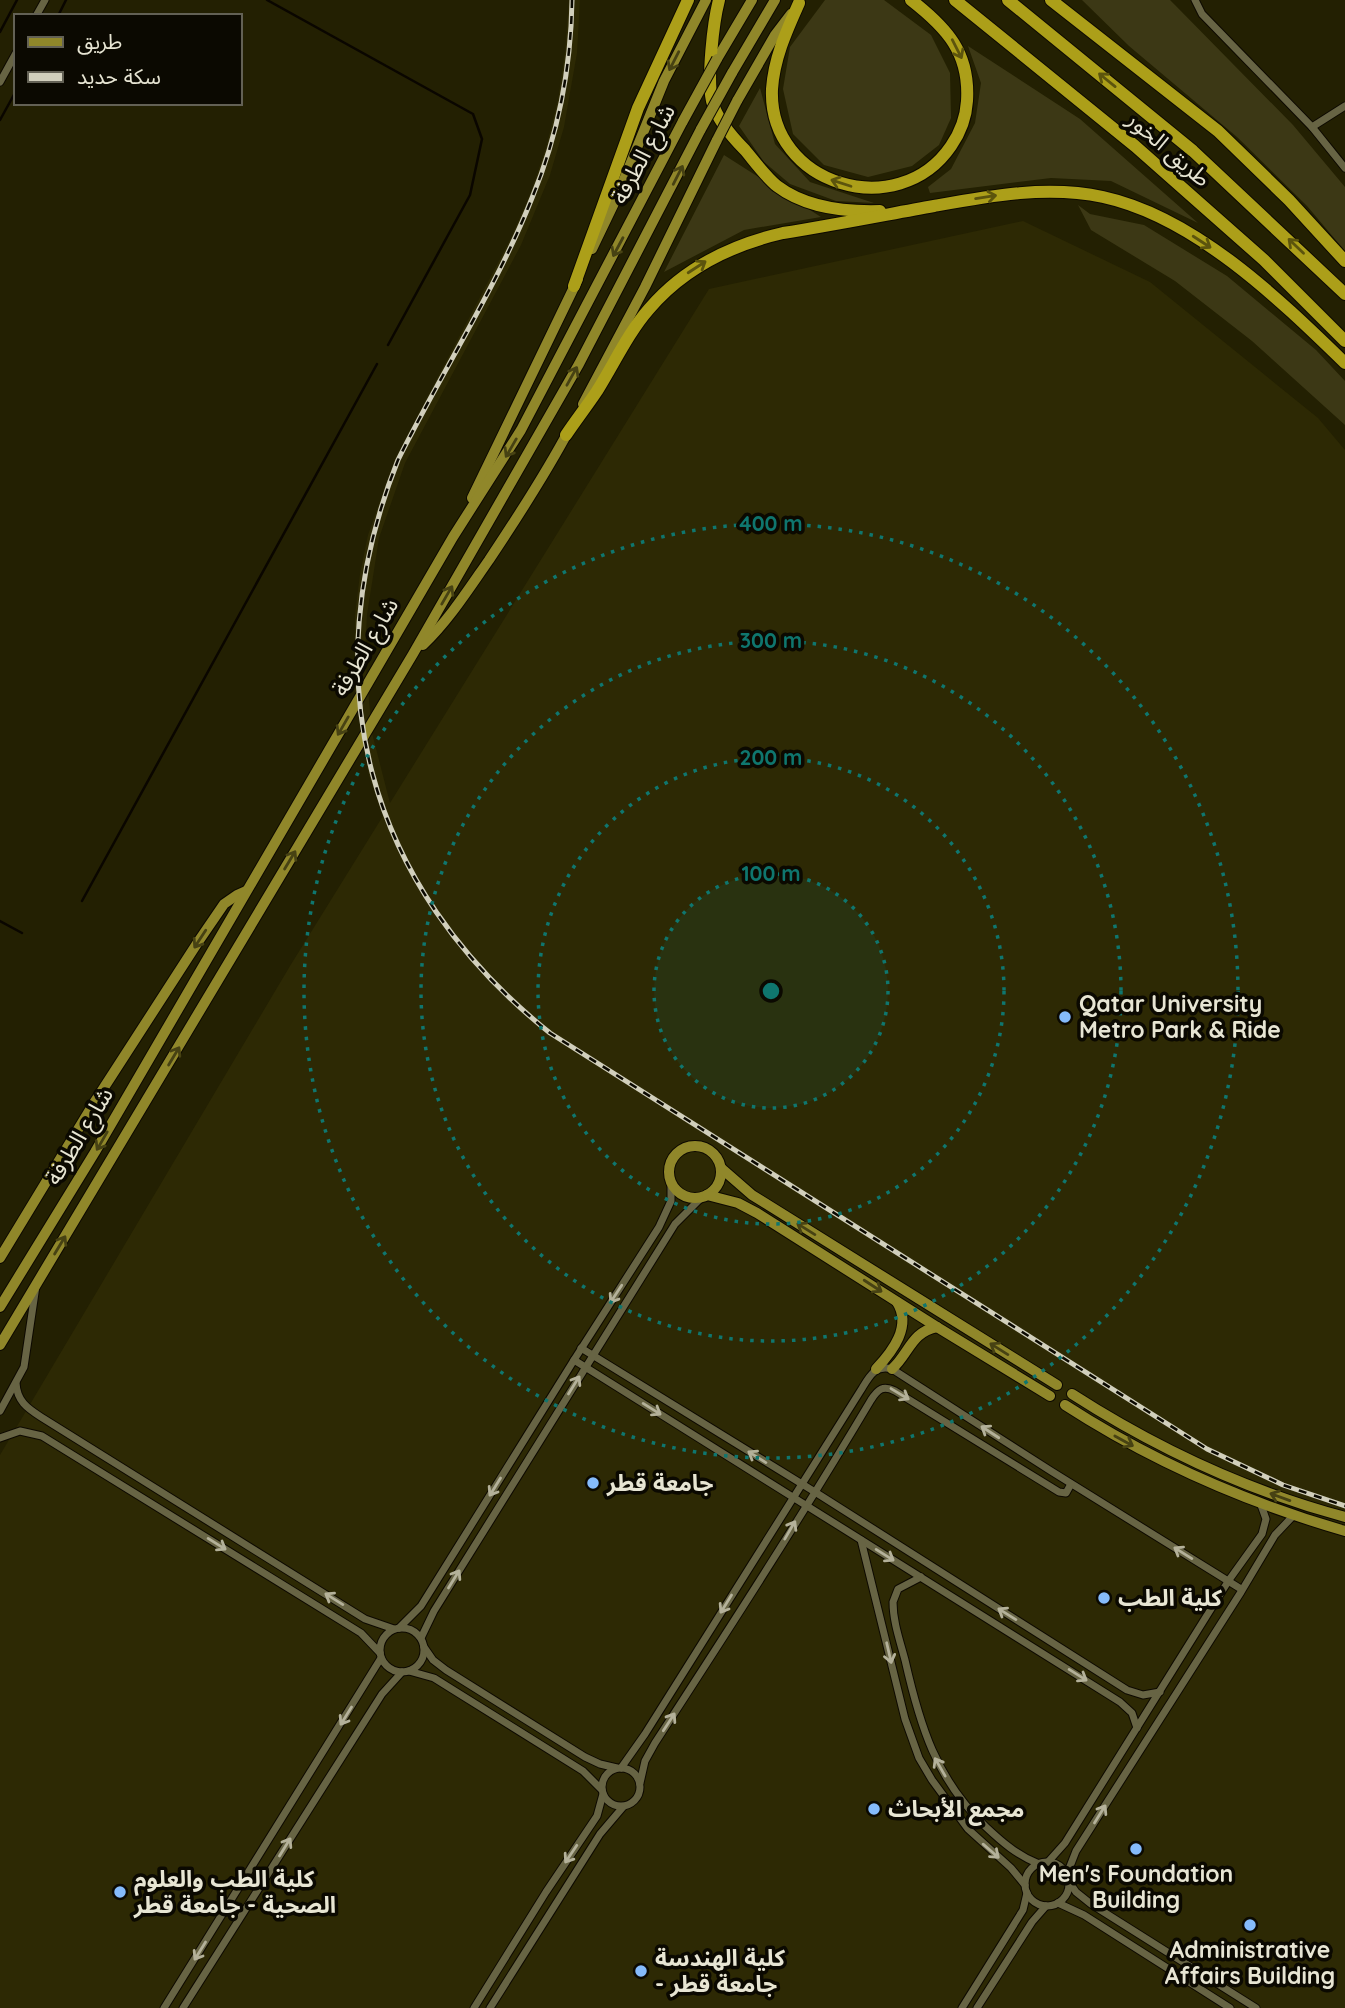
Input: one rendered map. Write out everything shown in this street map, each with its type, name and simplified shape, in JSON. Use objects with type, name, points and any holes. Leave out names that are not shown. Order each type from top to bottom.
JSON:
[{"type":"highway","points":[[574,286],[638,108],[688,0]]},
{"type":"highway","points":[[719,0],[714,20],[712,101],[721,121],[778,187],[827,208],[877,211],[919,209]]},
{"type":"highway","points":[[801,1],[784,36],[776,62],[772,90],[775,113],[783,135],[796,155],[814,171],[835,182],[858,188],[882,188],[916,177],[945,155],[959,135],[967,110],[968,84],[963,59],[951,37],[934,18],[911,0]]},
{"type":"highway","name":"طريق الخور","points":[[955,0],[1135,146],[1264,260],[1345,341]]},
{"type":"highway","name":"طريق الخور","points":[[1008,0],[1193,150],[1345,294]]},
{"type":"highway","points":[[1051,0],[1218,131],[1289,200],[1345,261]]},
{"type":"highway","points":[[1062,0],[1077,18]]},
{"type":"highway","points":[[566,435],[596,393],[647,310],[677,280],[727,250],[759,238],[1007,194],[1055,191],[1103,197],[1153,214],[1203,242],[1239,269],[1345,363]]},
{"type":"main road","points":[[453,537],[617,197],[664,81],[706,0]]},
{"type":"main road","name":"شارع الطرفة","points":[[0,1307],[95,1152],[453,537],[522,430],[683,121],[752,0]]},
{"type":"main road","name":"شارع الطرفة","points":[[0,1345],[413,654],[579,364],[701,129],[775,0]]},
{"type":"main road","points":[[413,654],[441,627],[519,515],[566,435],[645,287],[737,101],[775,35],[801,1]]},
{"type":"main road","points":[[0,1258],[94,1103],[211,922],[229,900],[246,891]]},
{"type":"main road","points":[[704,1196],[719,1184],[721,1168],[718,1158],[711,1151],[698,1146],[688,1147],[676,1154],[669,1171],[671,1181],[683,1195],[728,1199],[748,1207],[1050,1396]]},
{"type":"main road","points":[[721,1168],[752,1195],[1057,1385]]},
{"type":"main road","points":[[876,1369],[902,1330],[903,1316],[897,1302]]},
{"type":"main road","points":[[892,1369],[916,1336],[937,1327]]},
{"type":"main road","points":[[1072,1394],[1139,1435],[1205,1466],[1291,1501],[1345,1517]]},
{"type":"main road","points":[[1065,1405],[1143,1451],[1261,1504],[1345,1531]]},
{"type":"street","points":[[1195,0],[1202,14],[1312,127],[1345,168]]},
{"type":"street","points":[[0,82],[14,57]]},
{"type":"street","points":[[1312,127],[1345,106]]},
{"type":"street","points":[[164,2008],[381,1655],[383,1639],[411,1619],[421,1606],[653,1237],[671,1201],[671,1181]]},
{"type":"street","points":[[421,1638],[434,1611],[663,1243],[679,1219],[704,1196]]},
{"type":"street","points":[[653,1237],[663,1243]]},
{"type":"street","name":"شارع الطرفة","points":[[0,1411],[27,1356],[37,1284]]},
{"type":"street","points":[[581,1348],[815,1492],[1127,1690],[1143,1695],[1160,1692]]},
{"type":"street","points":[[574,1360],[1121,1702],[1132,1713],[1137,1728]]},
{"type":"street","points":[[474,2008],[597,1816],[604,1778],[619,1768],[645,1734],[876,1369],[892,1369],[1241,1589]]},
{"type":"street","points":[[16,1383],[22,1403],[55,1426],[365,1619],[397,1629],[409,1629],[421,1638],[433,1660],[446,1670],[585,1757],[632,1771],[640,1783]]},
{"type":"street","points":[[489,2008],[600,1834],[623,1807],[638,1797],[645,1762],[655,1743],[880,1389],[888,1387],[1059,1492],[1066,1493],[1071,1484]]},
{"type":"street","points":[[47,1439],[55,1426]]},
{"type":"street","points":[[0,1438],[14,1432],[26,1431],[47,1439],[360,1633],[390,1669],[434,1678],[583,1771],[611,1804],[623,1807]]},
{"type":"street","points":[[828,1441],[836,1448],[842,1448]]},
{"type":"street","points":[[77,1458],[87,1446]]},
{"type":"street","points":[[119,1484],[127,1471]]},
{"type":"street","points":[[144,1499],[152,1486]]},
{"type":"street","points":[[1048,1862],[1065,1843],[1229,1580],[1264,1530],[1266,1519],[1261,1504]]},
{"type":"street","points":[[1067,1874],[1076,1851],[1241,1589],[1278,1531],[1293,1516]]},
{"type":"street","points":[[861,1539],[905,1719],[919,1758],[963,1824],[1011,1868],[1026,1889],[1036,1903],[1046,1906],[1058,1903],[1068,1893],[1069,1882],[1067,1874],[1059,1865],[1048,1862],[1039,1864],[1029,1872],[1026,1889],[1023,1910],[961,2008]]},
{"type":"street","points":[[921,1577],[900,1587],[892,1602],[914,1703],[924,1732],[948,1781],[968,1809],[1014,1852],[1039,1864]]},
{"type":"street","points":[[183,2008],[382,1694],[421,1662],[424,1647]]},
{"type":"street","points":[[1069,1882],[1091,1904],[1256,2008]]},
{"type":"street","points":[[1058,1903],[1084,1915],[1230,2008]]},
{"type":"street","points":[[977,2008],[1032,1922],[1046,1906]]},
{"type":"street","points":[[218,1922],[220,1929],[230,1933]]},
{"type":"shaded area","points":[[569,0],[580,0],[577,53],[564,127],[550,175],[521,245],[405,463],[379,538],[367,615],[365,655],[372,733],[390,803],[709,289],[1023,221],[1150,282],[1318,418],[1345,450],[1345,2008],[0,2008],[0,1455],[290,966],[383,816],[369,775],[355,695],[355,615],[368,535],[395,459],[510,240],[530,195],[558,100]]},
{"type":"shaded area","points":[[825,0],[884,0],[931,35],[950,73],[951,118],[939,145],[912,166],[868,177],[824,165],[793,134],[783,89],[790,47]]},
{"type":"shaded area","points":[[1082,0],[1170,0],[1293,125],[1345,187],[1345,251],[1307,206],[1237,137],[1129,46]]},
{"type":"shaded area","points":[[968,46],[1080,119],[1198,223],[1111,181],[1051,178],[930,193],[928,187],[951,169],[975,123],[981,83]]},
{"type":"shaded area","points":[[760,88],[775,144],[810,182],[874,203],[836,201],[790,184],[764,162],[739,126]]},
{"type":"shaded area","points":[[724,155],[821,217],[744,230],[664,272]]},
{"type":"shaded area","points":[[1078,205],[1090,214],[1144,225],[1227,276],[1316,350],[1345,381],[1345,425],[1252,341],[1175,281],[1091,230]]},
{"type":"waterway","points":[[0,32],[17,0]]},
{"type":"waterway","points":[[59,14],[66,0]]},
{"type":"waterway","points":[[267,0],[473,114],[482,139],[470,195],[388,345]]},
{"type":"waterway","points":[[0,120],[14,95]]},
{"type":"waterway","points":[[82,901],[377,364]]},
{"type":"waterway","points":[[0,921],[22,933]]},
{"type":"railway","points":[[572,0],[566,76],[556,126],[541,174],[502,265],[398,460],[372,541],[359,621],[359,699],[372,774],[398,845],[436,912],[487,975],[550,1033],[1207,1449],[1283,1485],[1345,1506]]},
{"type":"place","name":"Qatar University Metro Park & Ride","points":[[1065,1017]]},
{"type":"place","name":"جامعة قطر","points":[[593,1483]]},
{"type":"place","name":"كلية الطب","points":[[1104,1598]]},
{"type":"place","name":"مجمع الأبحاث","points":[[874,1809]]},
{"type":"place","name":"Men's Foundation Building","points":[[1136,1849]]},
{"type":"place","name":"كلية الطب والعلوم الصحية - جامعة قطر","points":[[120,1892]]},
{"type":"place","name":"Administrative Affairs Building","points":[[1250,1925]]},
{"type":"place","name":"كلية الهندسة - جامعة قطر","points":[[641,1971]]}]
